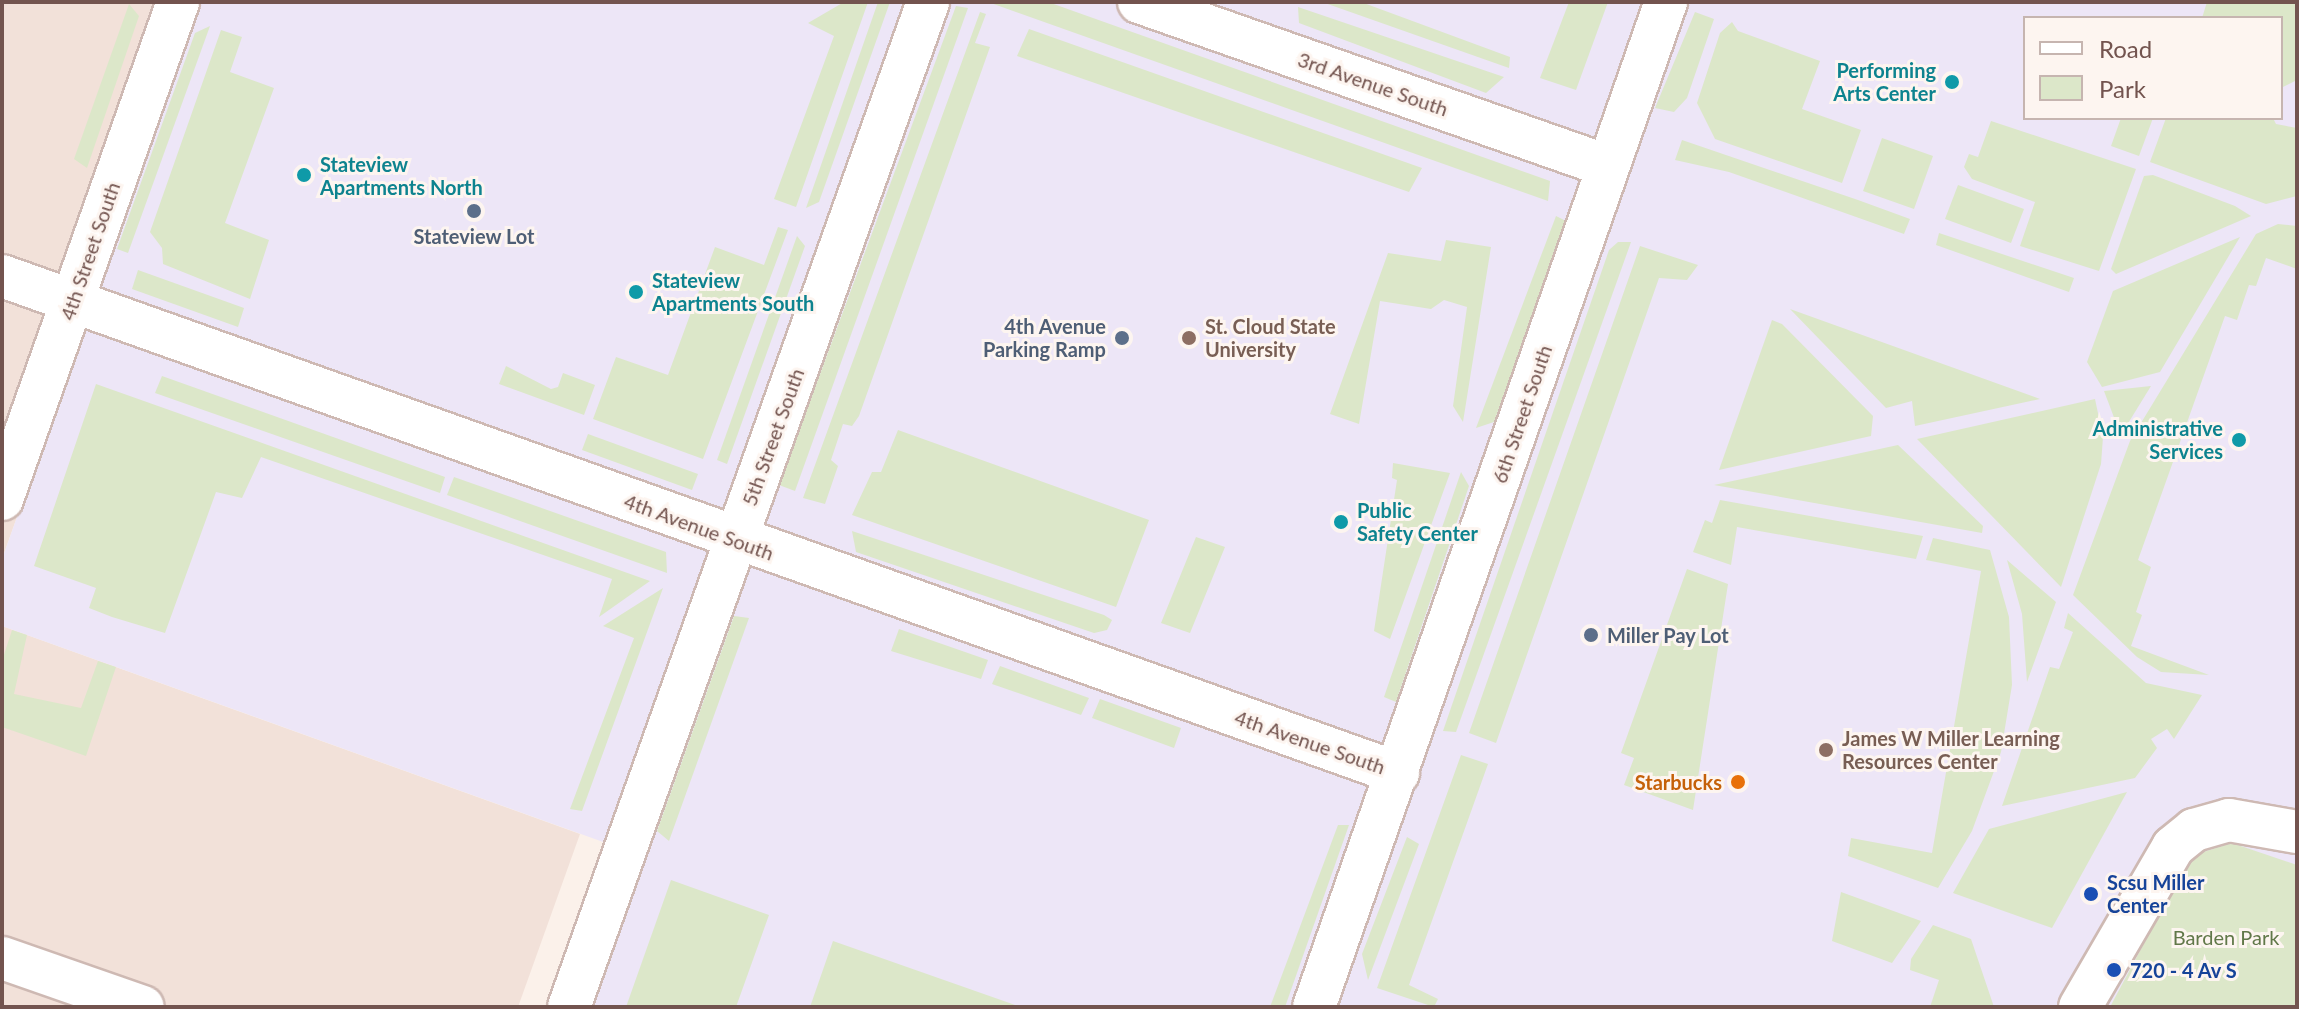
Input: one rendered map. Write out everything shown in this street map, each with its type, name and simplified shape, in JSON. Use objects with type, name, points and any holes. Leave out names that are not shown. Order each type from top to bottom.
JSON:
[{"type":"street","name":"4th Street South","points":[[2,499],[178,2]]},
{"type":"street","name":"5th Street South","points":[[569,1007],[928,2]]},
{"type":"street","name":"3rd Avenue South","points":[[1139,2],[1607,166]]},
{"type":"street","name":"6th Street South","points":[[1314,1007],[1666,2]]},
{"type":"street","name":"4th Avenue South","points":[[2,276],[735,541],[1398,773]]},
{"type":"street","points":[[2080,1007],[2173,847],[2194,830],[2229,820],[2297,832]]},
{"type":"street","points":[[2,958],[143,1007]]},
{"type":"shaded area","points":[[2,2],[201,2],[2,559]]},
{"type":"shaded area","name":"St. Cloud State University","points":[[201,2],[2297,2],[2297,1007],[590,1007],[642,856],[2,626],[2,559]]},
{"type":"shaded area","points":[[2,626],[580,834],[518,1007],[2,1007]]},
{"type":"green space","points":[[844,2],[868,2],[796,207],[774,199],[834,36],[808,23]]},
{"type":"green space","points":[[878,2],[890,2],[819,202],[806,208]]},
{"type":"green space","points":[[988,2],[1048,2],[1550,181],[1548,201]]},
{"type":"green space","points":[[1322,2],[1361,2],[1510,57],[1509,68]]},
{"type":"green space","points":[[1569,2],[1608,2],[1576,90],[1540,78]]},
{"type":"green space","points":[[2207,2],[2297,2],[2297,80],[2283,87],[2283,16],[2203,16]]},
{"type":"green space","points":[[129,4],[139,16],[87,168],[74,159]]},
{"type":"green space","points":[[956,6],[968,8],[795,491],[779,485]]},
{"type":"green space","points":[[1298,7],[1504,77],[1486,93],[1299,23]]},
{"type":"green space","points":[[980,12],[986,14],[975,43],[990,47],[859,416],[852,426],[843,424],[831,460],[838,466],[825,504],[803,498]]},
{"type":"green space","points":[[1695,12],[1714,19],[1687,98],[1674,112],[1655,108]]},
{"type":"green space","points":[[1732,22],[1738,31],[1820,61],[1802,109],[1861,130],[1842,183],[1715,139],[1697,103],[1720,33]]},
{"type":"green space","points":[[210,26],[128,253],[117,249],[195,33]]},
{"type":"green space","points":[[1029,29],[1422,168],[1409,192],[1017,56]]},
{"type":"green space","points":[[221,30],[242,37],[230,72],[274,88],[225,223],[269,240],[250,299],[163,264],[162,248],[150,232]]},
{"type":"green space","points":[[2120,120],[2152,120],[2139,156],[2111,146]]},
{"type":"green space","points":[[2165,120],[2274,120],[2276,124],[2297,128],[2297,196],[2266,204],[2150,162]]},
{"type":"green space","points":[[1991,121],[2136,169],[2099,271],[2020,246],[2035,202],[1972,179],[1964,167],[1969,154],[1978,157]]},
{"type":"green space","points":[[1882,138],[1933,156],[1914,209],[1863,191]]},
{"type":"green space","points":[[1682,140],[1910,219],[1904,234],[1729,172],[1675,160]]},
{"type":"green space","points":[[2153,175],[2235,206],[2251,216],[2116,274],[2111,269],[2144,176]]},
{"type":"green space","points":[[1958,185],[2024,209],[2011,243],[1945,219]]},
{"type":"green space","points":[[1556,216],[1566,221],[1494,422],[1476,428]]},
{"type":"green space","points":[[2278,224],[2297,226],[2297,269],[2266,258],[2256,286],[2249,285],[2237,320],[2225,316],[2138,560],[2151,567],[2136,612],[2142,615],[2131,646],[2209,675],[2161,672],[2137,657],[2073,595],[2130,441],[2256,234]]},
{"type":"green space","points":[[778,227],[788,230],[703,459],[593,419],[616,357],[668,375],[715,247],[764,265]]},
{"type":"green space","points":[[1939,233],[2074,278],[2069,292],[1936,245]]},
{"type":"green space","points":[[797,236],[805,246],[727,464],[717,460]]},
{"type":"green space","points":[[2240,237],[2160,372],[2102,387],[2087,362],[2113,291]]},
{"type":"green space","points":[[1446,240],[1491,247],[1463,422],[1453,406],[1467,307],[1444,300],[1431,309],[1380,301],[1359,424],[1330,414],[1388,253],[1441,261]]},
{"type":"green space","points":[[1618,242],[1631,242],[1456,732],[1443,731],[1609,250]]},
{"type":"green space","points":[[1640,246],[1698,265],[1687,280],[1659,278],[1496,743],[1469,733]]},
{"type":"green space","points":[[138,270],[244,308],[238,327],[132,289]]},
{"type":"green space","points":[[1790,309],[2040,399],[1915,426],[1912,401],[1886,408]]},
{"type":"green space","points":[[1772,320],[1782,324],[1873,416],[1871,436],[1719,470]]},
{"type":"green space","points":[[506,366],[551,389],[558,387],[563,373],[595,385],[584,415],[499,384]]},
{"type":"green space","points":[[162,376],[445,477],[440,493],[155,393]]},
{"type":"green space","points":[[96,384],[650,581],[599,617],[612,579],[261,457],[242,498],[216,492],[165,633],[112,617],[89,608],[96,588],[34,566]]},
{"type":"green space","points":[[2151,386],[2127,425],[2118,428],[2104,391]]},
{"type":"green space","points":[[2095,399],[2103,437],[2101,464],[2061,587],[1917,439]]},
{"type":"green space","points":[[898,430],[1149,520],[1116,607],[852,515],[872,472],[881,472]]},
{"type":"green space","points":[[588,434],[698,474],[692,490],[582,450]]},
{"type":"green space","points":[[1898,445],[1983,526],[1982,533],[1714,485]]},
{"type":"green space","points":[[1393,463],[1450,473],[1390,639],[1374,631],[1397,480],[1392,478]]},
{"type":"green space","points":[[1461,472],[1469,486],[1396,702],[1384,697]]},
{"type":"green space","points":[[454,477],[666,552],[667,573],[447,495]]},
{"type":"green space","points":[[1720,500],[1923,536],[1916,559],[1737,527],[1731,565],[1693,552],[1705,520],[1712,523]]},
{"type":"green space","points":[[852,531],[1112,620],[1107,630],[1094,633],[856,552]]},
{"type":"green space","points":[[1196,537],[1225,547],[1190,633],[1161,623]]},
{"type":"green space","points":[[1933,538],[1990,550],[2009,617],[2012,685],[2001,752],[1972,831],[1938,888],[1848,856],[1851,838],[1932,853],[1981,571],[1926,560]]},
{"type":"green space","points":[[2007,560],[2056,602],[2027,682],[2022,614]]},
{"type":"green space","points":[[1687,569],[1728,584],[1693,810],[1624,785],[1634,758],[1621,753]]},
{"type":"green space","points":[[663,588],[582,811],[570,809],[634,638],[603,626]]},
{"type":"green space","points":[[2068,613],[2146,683],[2202,695],[2174,739],[2167,729],[2151,739],[2157,748],[2135,778],[2002,806],[2050,667],[2059,669],[2073,632],[2064,628]]},
{"type":"green space","points":[[734,616],[749,618],[669,841],[657,831]]},
{"type":"green space","points":[[899,629],[988,660],[981,679],[891,651]]},
{"type":"green space","points":[[12,630],[27,635],[14,694],[81,708],[98,661],[116,667],[86,756],[2,727],[2,661]]},
{"type":"green space","points":[[1000,666],[1089,698],[1081,715],[992,684]]},
{"type":"green space","points":[[1100,699],[1181,728],[1174,748],[1092,718]]},
{"type":"green space","points":[[1461,755],[1488,764],[1409,985],[1438,999],[1434,1007],[1377,988]]},
{"type":"green space","points":[[2127,792],[2052,928],[1953,893],[1989,829]]},
{"type":"green space","points":[[1338,825],[1349,825],[1285,1007],[1270,1007]]},
{"type":"green space","points":[[1407,837],[1419,844],[1368,980],[1362,954]]},
{"type":"green space","name":"Barden Park","points":[[2232,843],[2297,865],[2297,1007],[2110,1007],[2182,872],[2197,854]]},
{"type":"green space","points":[[671,880],[769,915],[736,1007],[626,1007]]},
{"type":"green space","points":[[1841,892],[1921,921],[1892,963],[1832,941]]},
{"type":"green space","points":[[1933,925],[1971,939],[1994,1007],[1930,1007],[1939,980],[1910,970],[1911,959]]},
{"type":"green space","points":[[833,941],[1021,1007],[810,1007]]},
{"type":"place","name":"Performing Arts Center","points":[[1952,82]]},
{"type":"place","name":"Stateview Apartments North","points":[[304,175]]},
{"type":"place","name":"Stateview Lot","points":[[474,211]]},
{"type":"place","name":"Stateview Apartments South","points":[[636,292]]},
{"type":"place","name":"4th Avenue Parking Ramp","points":[[1122,338]]},
{"type":"place","name":"St. Cloud State University","points":[[1189,338]]},
{"type":"place","name":"Administrative Services","points":[[2239,440]]},
{"type":"place","name":"Public Safety Center","points":[[1341,522]]},
{"type":"place","name":"Miller Pay Lot","points":[[1591,635]]},
{"type":"place","name":"James W Miller Learning Resources Center","points":[[1826,750]]},
{"type":"place","name":"Starbucks","points":[[1738,782]]},
{"type":"place","name":"Scsu Miller Center","points":[[2091,894]]},
{"type":"place","name":"720 - 4 Av S","points":[[2114,970]]}]
